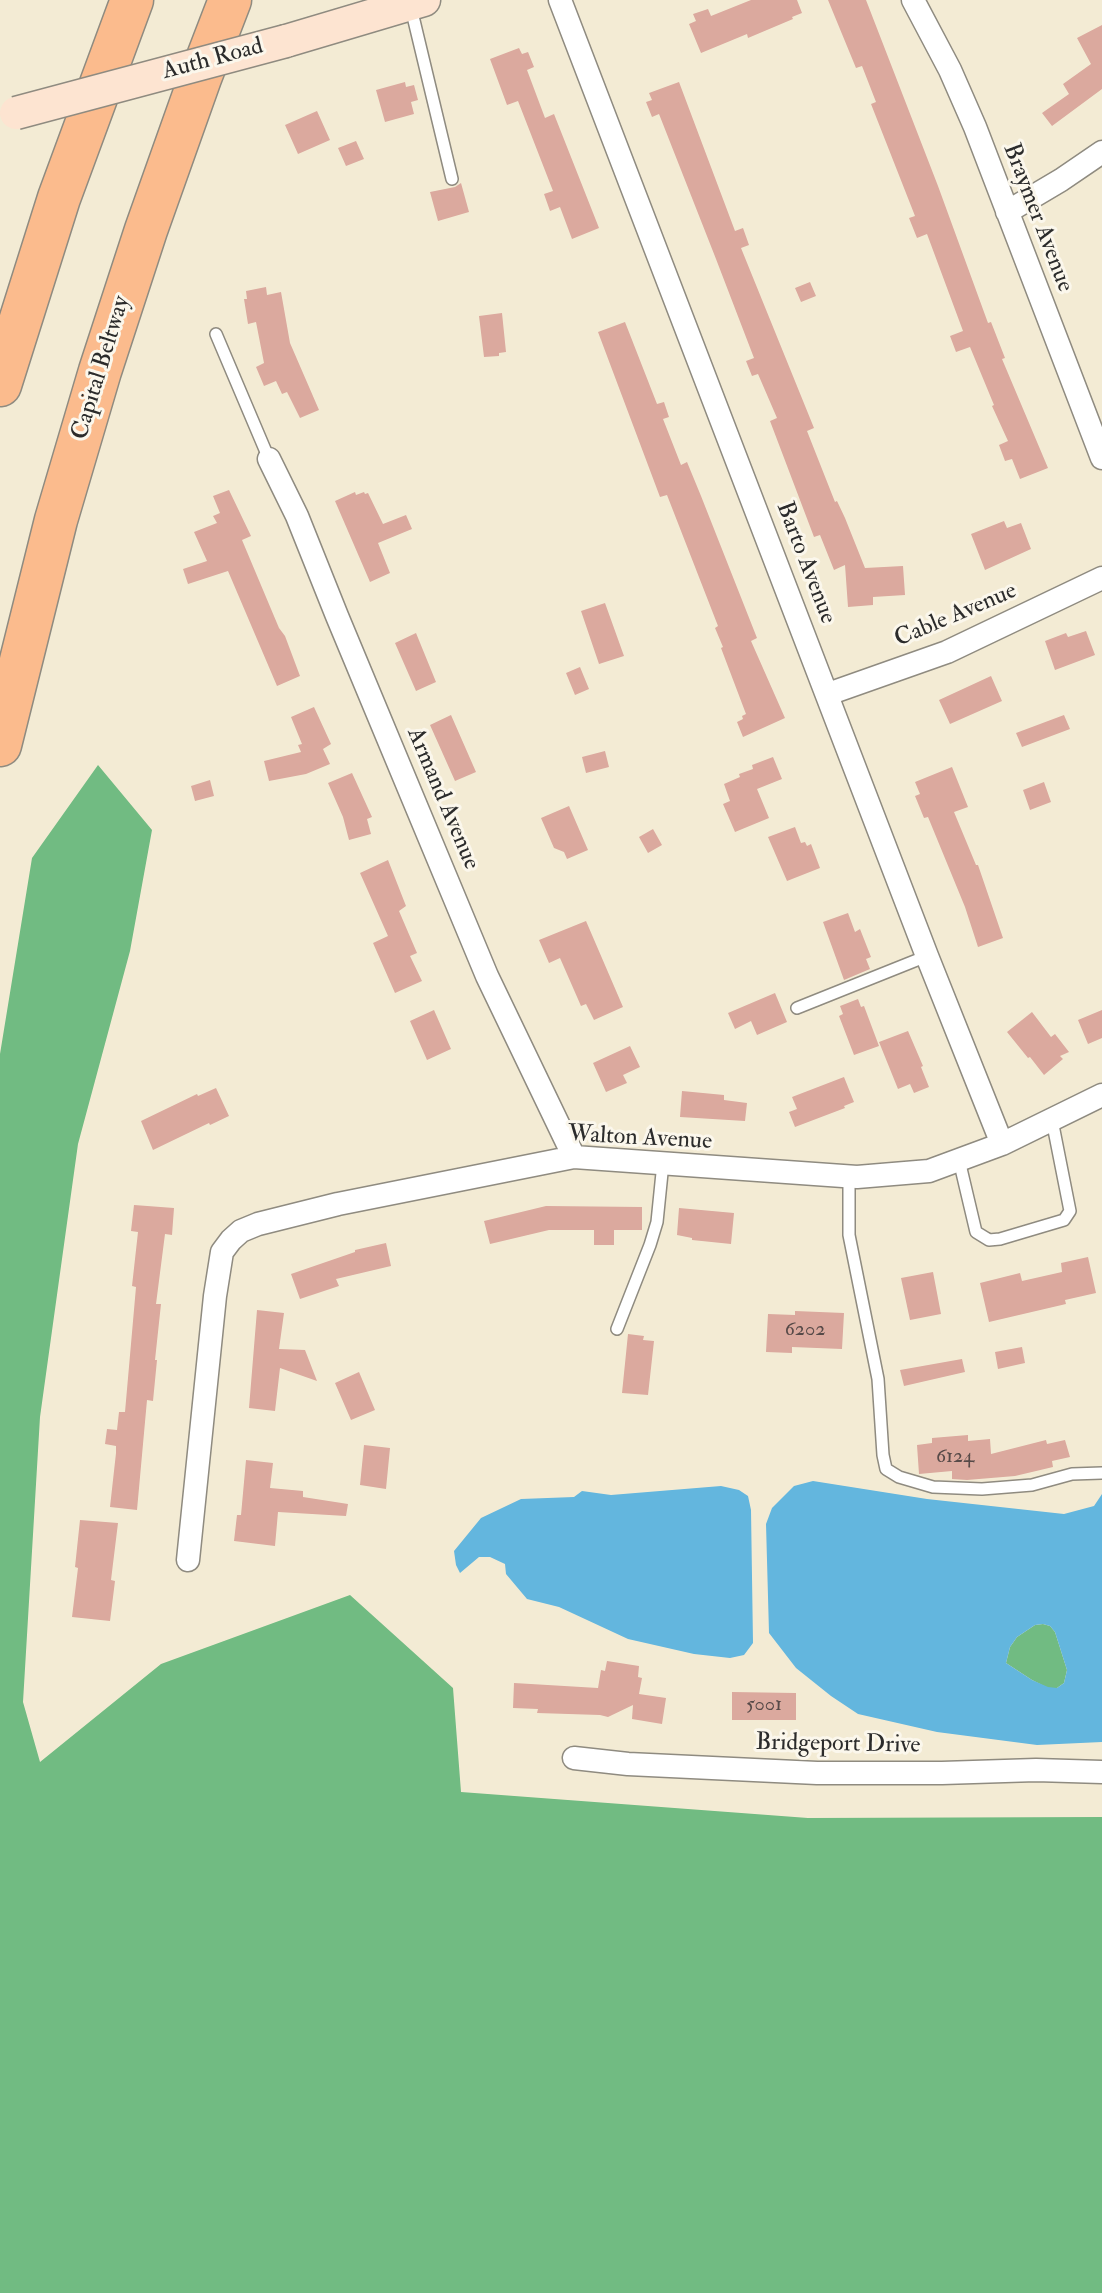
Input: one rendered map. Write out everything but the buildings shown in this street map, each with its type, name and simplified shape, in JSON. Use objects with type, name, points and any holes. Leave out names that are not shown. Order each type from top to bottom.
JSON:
[{"type":"highway","points":[[0,385],[59,198],[132,0]]},
{"type":"highway","name":"Capital Beltway","points":[[0,745],[56,520],[100,371],[146,230],[230,0]]},
{"type":"main road","name":"Auth Road","points":[[8,116],[417,2]]},
{"type":"street","name":"Barto Avenue","points":[[560,0],[1002,1144]]},
{"type":"street","name":"Braymer Avenue","points":[[913,0],[950,70],[975,127],[1102,458]]},
{"type":"street","points":[[1007,212],[1102,152]]},
{"type":"street","name":"Armand Avenue","points":[[269,459],[297,516],[487,976],[574,1157]]},
{"type":"street","name":"Cable Avenue","points":[[828,694],[947,652],[1102,578]]},
{"type":"street","name":"Walton Avenue","points":[[188,1560],[222,1252],[241,1231],[338,1204],[574,1157],[849,1176],[929,1171],[1002,1144],[1102,1095]]},
{"type":"street","name":"Bridgeport Drive","points":[[574,1758],[628,1764],[817,1773],[1102,1772]]},
{"type":"lane","points":[[417,2],[452,179]]},
{"type":"lane","points":[[216,334],[269,459]]},
{"type":"lane","points":[[797,1008],[927,956]]},
{"type":"lane","points":[[959,1160],[976,1232],[989,1240],[1064,1220],[1070,1211],[1052,1120]]},
{"type":"lane","points":[[617,1329],[657,1222],[663,1163]]},
{"type":"lane","points":[[849,1176],[849,1235],[878,1379],[886,1469],[899,1477],[933,1487],[982,1489],[1032,1485],[1072,1474],[1102,1473]]},
{"type":"green space","points":[[98,765],[152,830],[130,951],[78,1144],[40,1417],[23,1702],[40,1762],[161,1664],[350,1595],[453,1688],[461,1792],[808,1818],[1102,1817],[1102,2293],[0,2293],[0,1054],[32,858]]},
{"type":"green space","points":[[1043,1624],[1055,1632],[1067,1670],[1064,1683],[1057,1688],[1048,1688],[1006,1663],[1010,1647],[1017,1637],[1035,1625]]},
{"type":"water","points":[[813,1481],[927,1499],[1064,1514],[1094,1506],[1102,1494],[1102,1742],[1037,1745],[937,1732],[858,1714],[796,1668],[769,1633],[766,1524],[772,1508],[794,1486]],"holes":[[[1035,1625],[1050,1626],[1055,1632],[1067,1670],[1064,1683],[1057,1688],[1032,1680],[1006,1663],[1010,1647],[1017,1637]]]},
{"type":"water","points":[[721,1486],[739,1490],[748,1496],[751,1510],[753,1643],[744,1655],[730,1658],[694,1654],[628,1639],[559,1607],[527,1599],[506,1574],[505,1564],[490,1557],[479,1557],[460,1573],[456,1565],[454,1551],[481,1518],[521,1499],[574,1497],[582,1491],[611,1495]]}]
